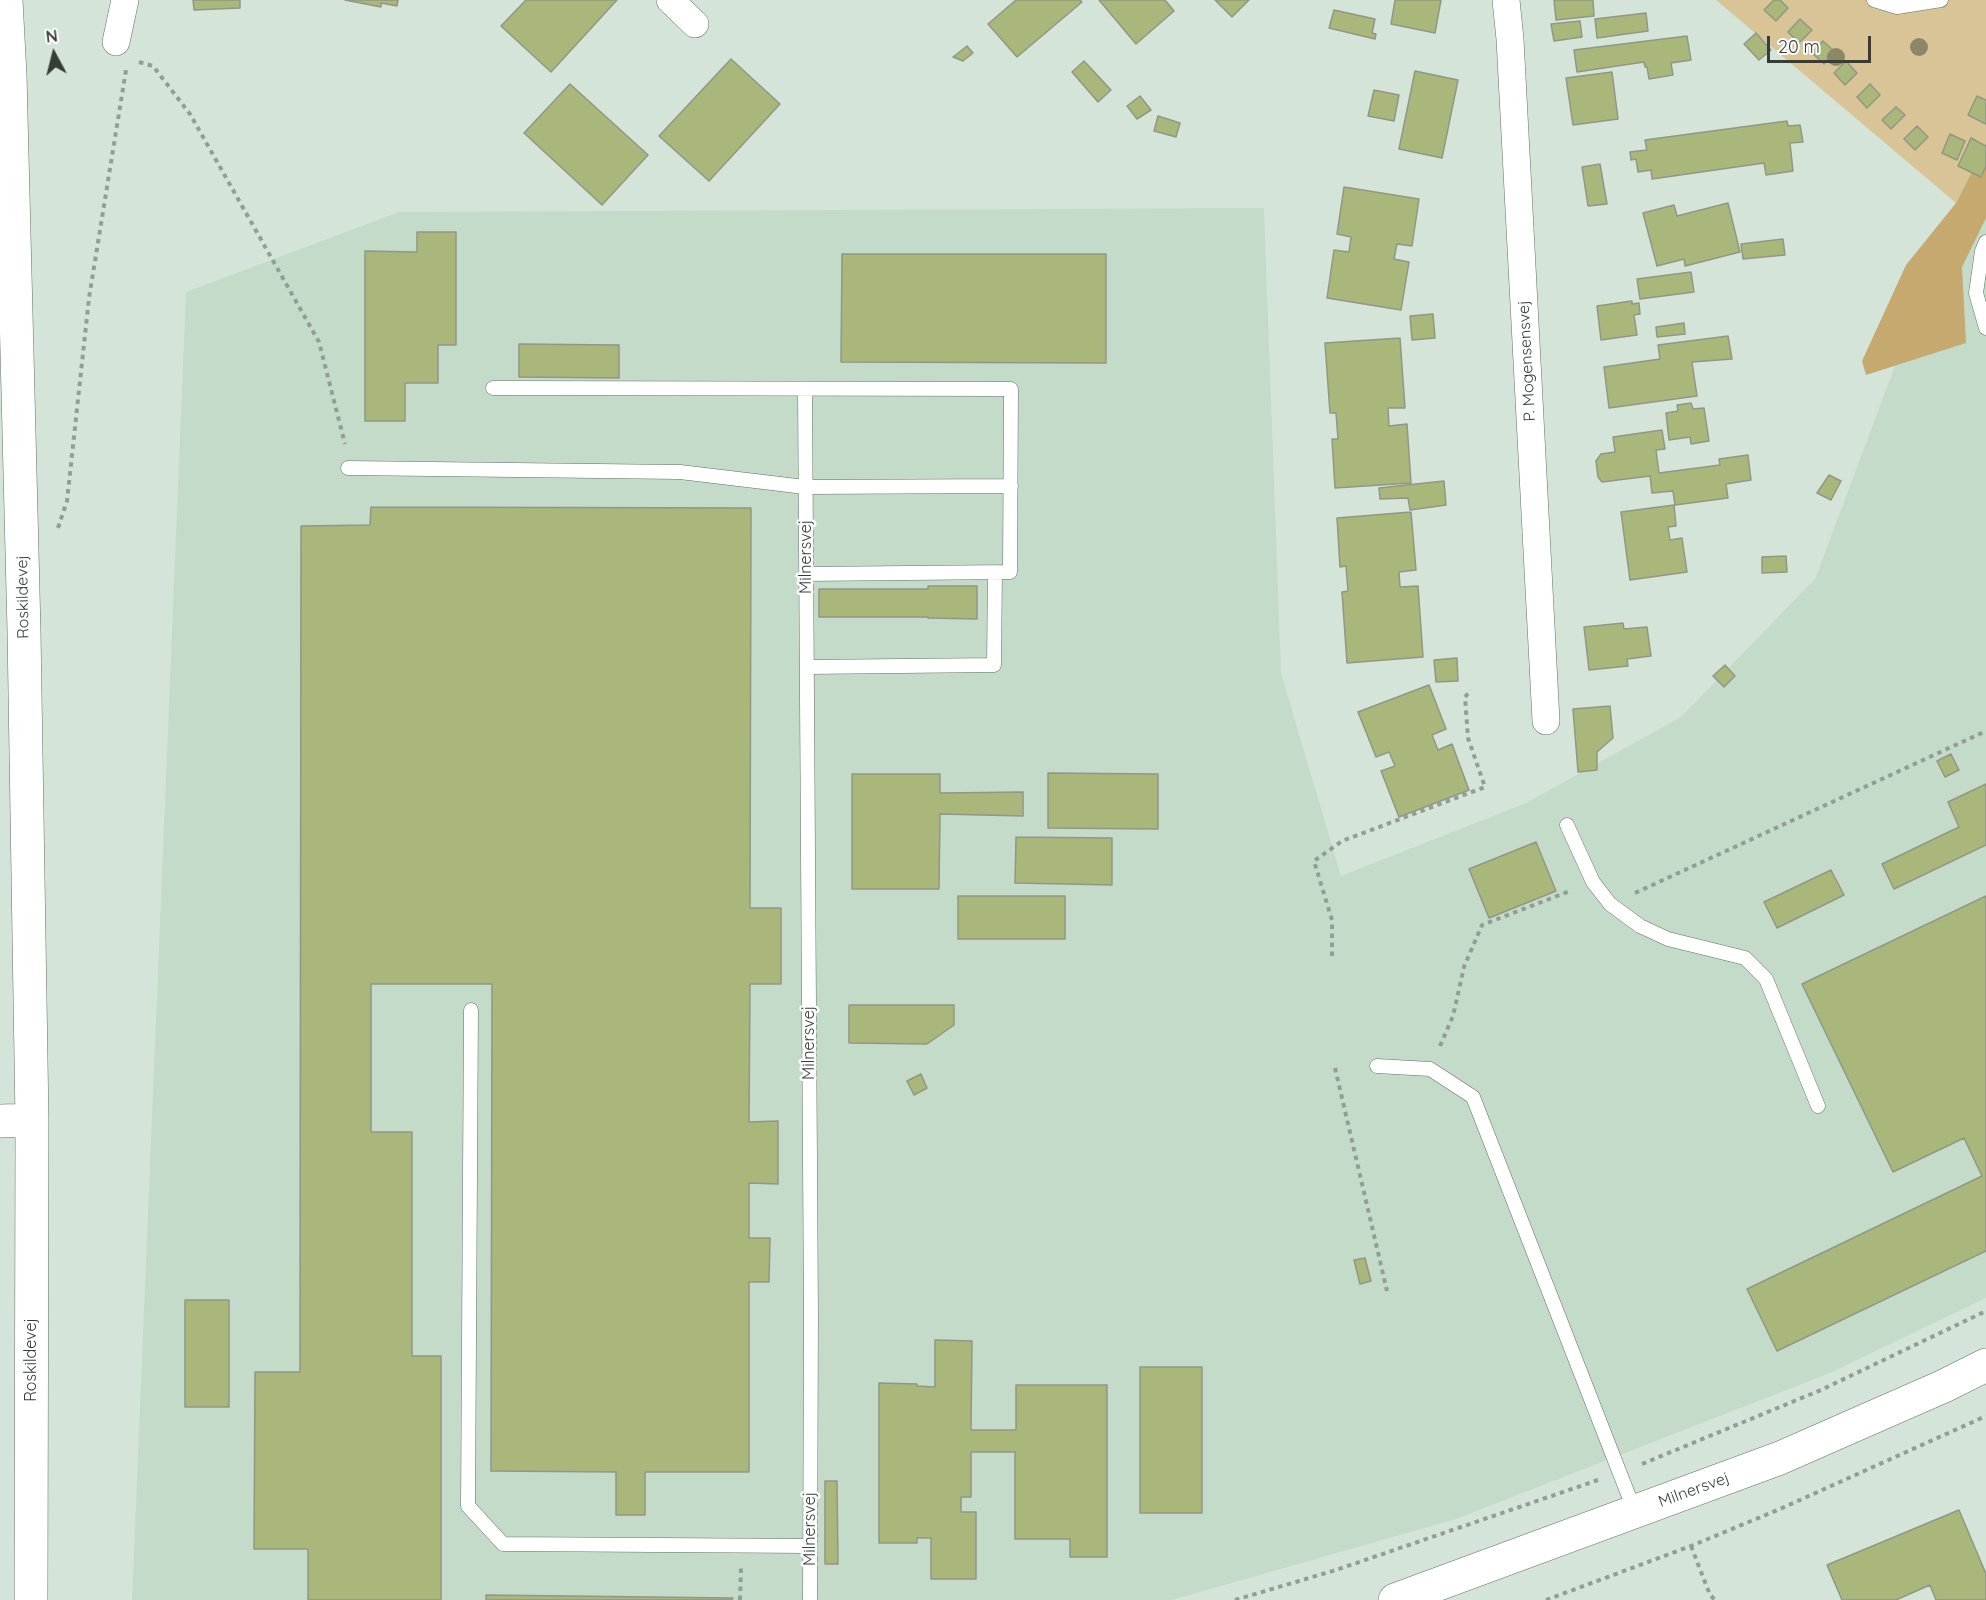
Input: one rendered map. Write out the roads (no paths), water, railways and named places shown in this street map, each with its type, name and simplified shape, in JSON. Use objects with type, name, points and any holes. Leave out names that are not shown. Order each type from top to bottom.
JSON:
[{"type":"street","name":"Roskildevej","points":[[6,0],[10,75],[24,631],[16,1120],[31,1600]]},
{"type":"street","points":[[122,50],[125,0]]},
{"type":"street","points":[[670,0],[695,24]]},
{"type":"street","name":"P. Mogensensvej","points":[[1506,0],[1512,75],[1546,721]]},
{"type":"street","name":"Roskildevej","points":[[0,175],[10,75]]},
{"type":"street","name":"Milnersvej","points":[[1395,1600],[1780,1458],[1944,1386],[1986,1365]]},
{"type":"lane","points":[[1874,0],[1897,7],[1941,0]]},
{"type":"lane","points":[[1986,242],[1982,251],[1976,293],[1986,328]]},
{"type":"lane","points":[[493,388],[1011,389],[1010,572],[806,574]]},
{"type":"lane","name":"Milnersvej","points":[[805,390],[811,1303],[810,1600]]},
{"type":"lane","points":[[348,468],[680,472],[806,487],[1011,486]]},
{"type":"lane","points":[[807,667],[994,665],[995,572]]},
{"type":"lane","points":[[1567,825],[1593,882],[1610,904],[1640,926],[1668,939],[1746,958],[1766,979],[1818,1107]]},
{"type":"lane","points":[[471,1010],[468,1506],[503,1544],[810,1546]]},
{"type":"lane","points":[[1377,1066],[1430,1069],[1473,1097],[1635,1512]]}]
